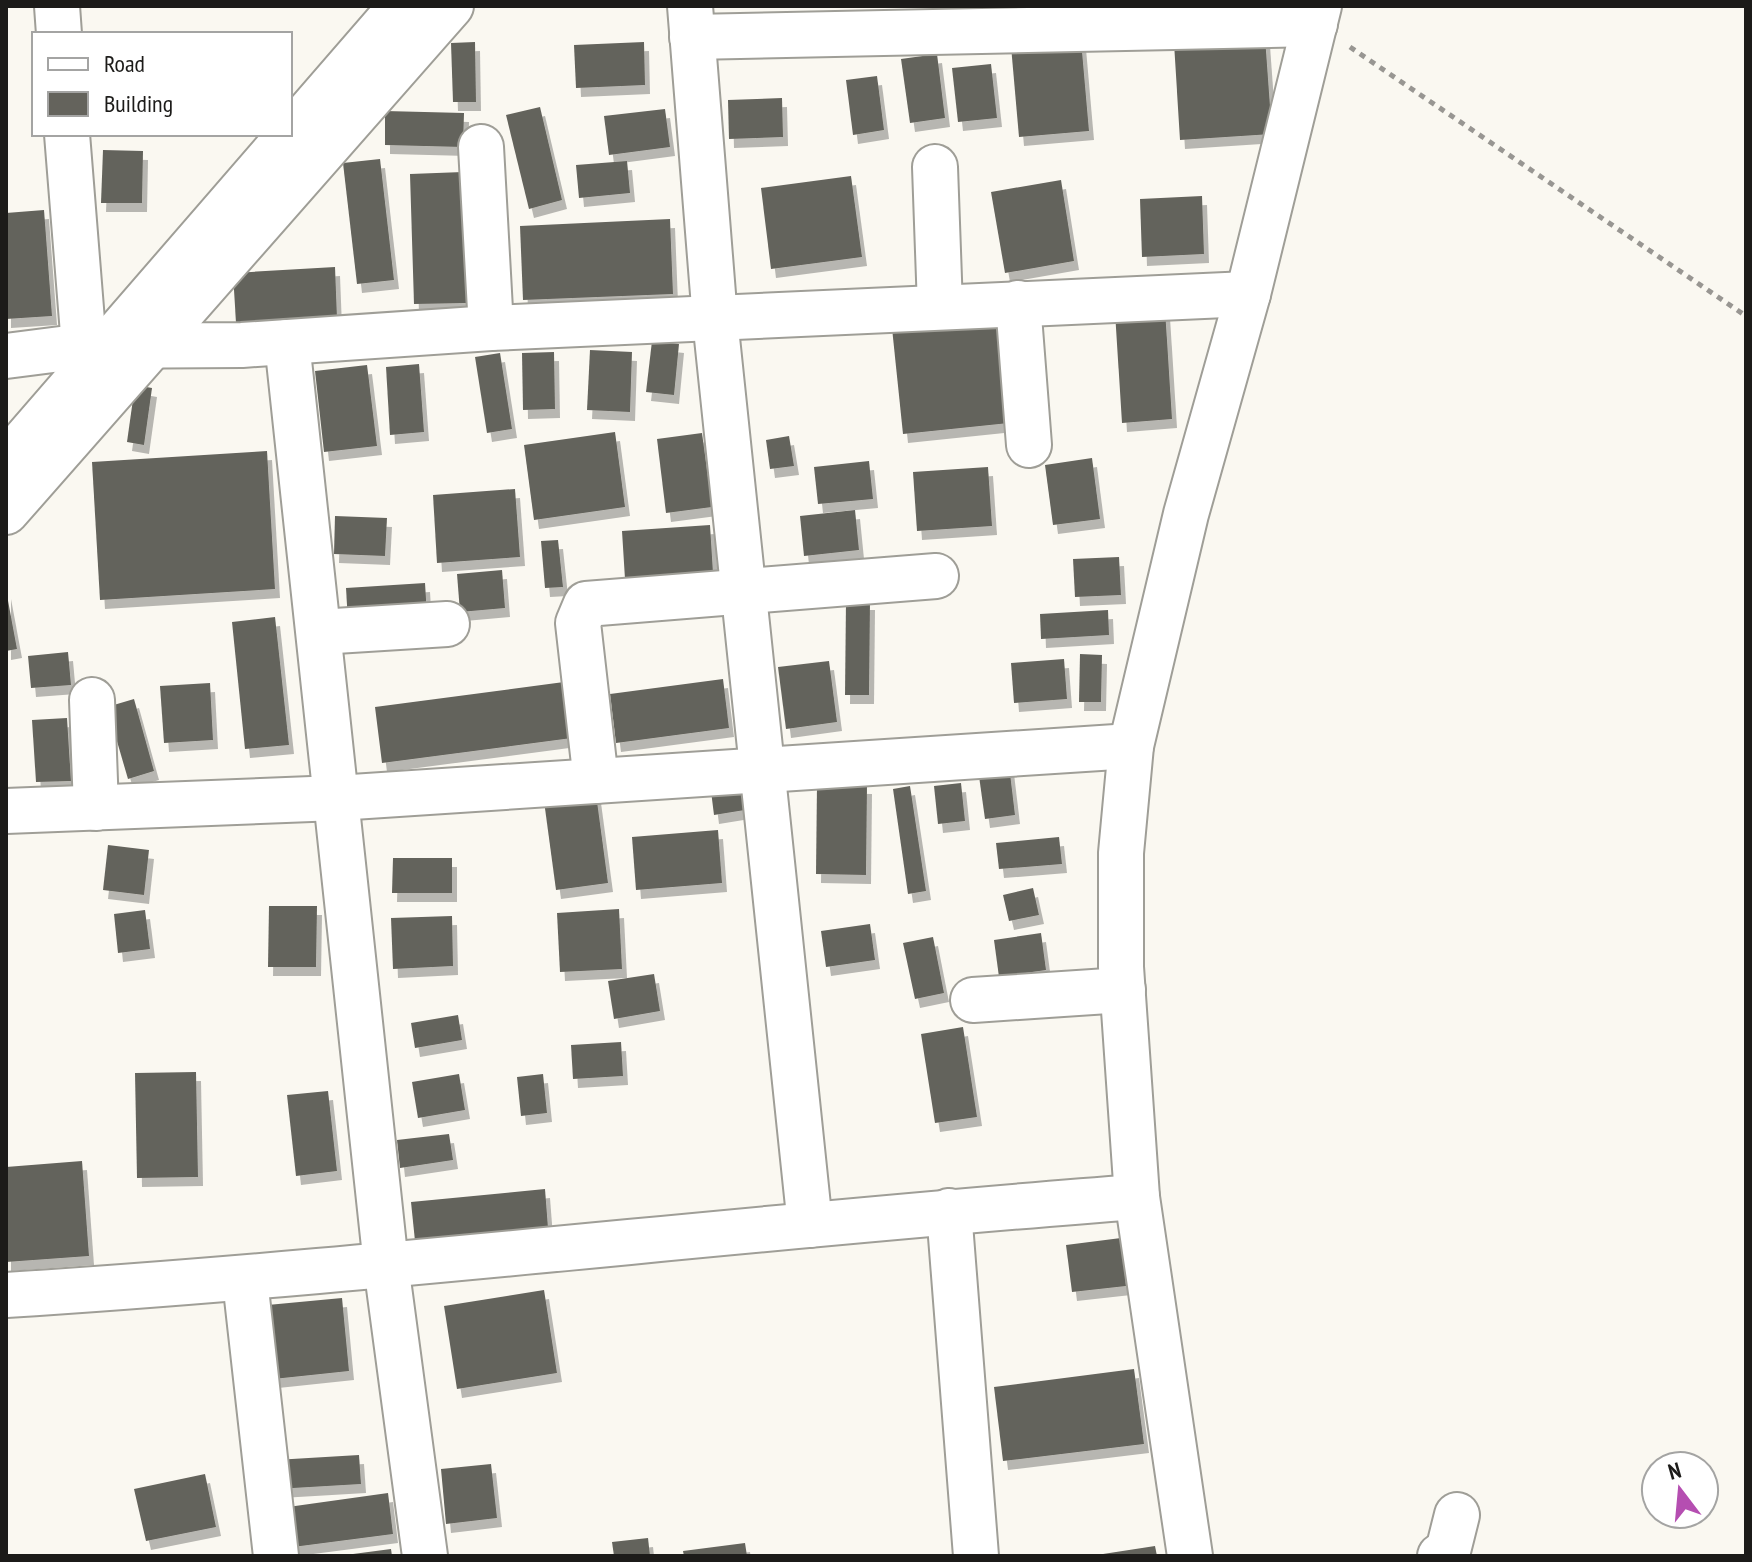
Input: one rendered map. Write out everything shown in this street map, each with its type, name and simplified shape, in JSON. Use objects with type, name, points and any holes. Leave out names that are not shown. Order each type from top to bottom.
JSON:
[{"type":"street","points":[[57,6],[59,32]]},
{"type":"street","points":[[6,512],[119,346],[401,6]]},
{"type":"street","points":[[6,462],[451,6]]},
{"type":"street","points":[[810,1225],[715,319],[691,22],[1317,15],[1248,294],[1186,514],[1131,746],[1121,853],[1123,990],[1137,1197],[1190,1556]]},
{"type":"street","points":[[67,136],[119,346]]},
{"type":"street","points":[[481,147],[491,328]]},
{"type":"street","points":[[935,167],[940,307]]},
{"type":"street","points":[[6,356],[119,346],[287,342],[491,328],[1248,294]]},
{"type":"street","points":[[1018,303],[1029,445]]},
{"type":"street","points":[[287,342],[386,1265],[425,1556]]},
{"type":"street","points":[[596,781],[578,623],[586,604],[936,576]]},
{"type":"street","points":[[319,632],[447,624]]},
{"type":"street","points":[[92,700],[96,808]]},
{"type":"street","points":[[6,811],[337,798],[1131,746]]},
{"type":"street","points":[[973,1000],[1123,990]]},
{"type":"street","points":[[6,1295],[245,1280],[949,1211],[1137,1197]]},
{"type":"street","points":[[949,1211],[976,1556]]},
{"type":"street","points":[[245,1280],[276,1556]]},
{"type":"street","points":[[1440,1556],[1448,1551],[1457,1515]]},
{"type":"path","points":[[1317,15],[1746,316]]},
{"type":"building","points":[[1265,37],[1272,134],[1180,140],[1174,43]]},
{"type":"building","points":[[1081,40],[1089,131],[1019,137],[1011,46]]},
{"type":"building","points":[[475,42],[476,102],[453,102],[451,43]]},
{"type":"building","points":[[644,42],[645,85],[576,88],[574,45]]},
{"type":"building","points":[[937,54],[945,118],[910,123],[901,59]]},
{"type":"building","points":[[991,64],[997,118],[958,122],[952,68]]},
{"type":"building","points":[[877,76],[884,130],[853,135],[846,80]]},
{"type":"building","points":[[782,98],[783,137],[729,139],[728,100]]},
{"type":"building","points":[[540,107],[562,200],[529,209],[506,115]]},
{"type":"building","points":[[665,109],[670,147],[609,155],[604,116]]},
{"type":"building","points":[[385,111],[464,113],[463,147],[385,145]]},
{"type":"building","points":[[103,150],[143,151],[142,203],[101,203]]},
{"type":"building","points":[[380,159],[394,280],[357,284],[343,163]]},
{"type":"building","points":[[627,161],[630,193],[579,198],[576,165]]},
{"type":"building","points":[[463,172],[467,303],[414,304],[410,174]]},
{"type":"building","points":[[851,176],[862,257],[771,269],[761,188]]},
{"type":"building","points":[[1061,180],[1074,261],[1005,273],[991,192]]},
{"type":"building","points":[[1202,196],[1204,254],[1142,257],[1140,199]]},
{"type":"building","points":[[44,210],[52,316],[6,319],[6,213]]},
{"type":"building","points":[[670,219],[673,294],[523,300],[520,226]]},
{"type":"building","points":[[335,267],[337,318],[236,323],[233,273]]},
{"type":"building","points":[[1165,309],[1172,419],[1122,423],[1115,312]]},
{"type":"building","points":[[998,317],[1009,423],[903,434],[892,328]]},
{"type":"building","points":[[652,341],[679,344],[674,395],[646,392]]},
{"type":"building","points":[[590,350],[632,352],[630,412],[587,410]]},
{"type":"building","points":[[554,352],[555,409],[523,410],[522,353]]},
{"type":"building","points":[[500,353],[512,429],[487,433],[475,357]]},
{"type":"building","points":[[419,364],[424,432],[390,435],[386,367]]},
{"type":"building","points":[[367,365],[377,446],[324,452],[315,371]]},
{"type":"building","points":[[135,385],[152,388],[144,445],[127,442]]},
{"type":"building","points":[[615,432],[625,507],[534,520],[524,445]]},
{"type":"building","points":[[702,433],[712,507],[666,513],[657,439]]},
{"type":"building","points":[[789,436],[794,466],[770,469],[766,440]]},
{"type":"building","points":[[267,451],[275,589],[100,600],[92,462]]},
{"type":"building","points":[[1092,458],[1100,519],[1053,525],[1045,465]]},
{"type":"building","points":[[869,461],[873,499],[818,504],[814,467]]},
{"type":"building","points":[[988,467],[992,526],[917,531],[913,472]]},
{"type":"building","points":[[515,489],[520,557],[437,563],[433,495]]},
{"type":"building","points":[[855,510],[859,550],[804,556],[800,516]]},
{"type":"building","points":[[335,516],[387,518],[385,556],[334,554]]},
{"type":"building","points":[[710,525],[713,573],[625,579],[622,531]]},
{"type":"building","points":[[558,540],[563,587],[545,588],[541,541]]},
{"type":"building","points":[[1119,557],[1121,595],[1075,597],[1073,559]]},
{"type":"building","points":[[502,570],[505,608],[460,612],[457,574]]},
{"type":"building","points":[[425,583],[427,616],[348,622],[346,588]]},
{"type":"building","points":[[6,590],[17,649],[6,651]]},
{"type":"building","points":[[846,601],[870,601],[869,695],[845,695]]},
{"type":"building","points":[[1108,610],[1109,635],[1041,639],[1040,614]]},
{"type":"building","points":[[275,617],[289,745],[245,749],[232,622]]},
{"type":"building","points":[[68,652],[71,685],[31,688],[28,656]]},
{"type":"building","points":[[1080,654],[1102,655],[1101,702],[1079,702]]},
{"type":"building","points":[[1064,659],[1067,699],[1014,703],[1011,663]]},
{"type":"building","points":[[829,661],[837,722],[786,729],[778,667]]},
{"type":"building","points":[[723,679],[729,728],[616,743],[610,694]]},
{"type":"building","points":[[579,680],[587,736],[382,763],[375,707]]},
{"type":"building","points":[[210,683],[213,740],[164,743],[160,686]]},
{"type":"building","points":[[134,699],[154,771],[128,779],[107,707]]},
{"type":"building","points":[[67,718],[71,781],[36,782],[32,720]]},
{"type":"building","points":[[1009,765],[1015,815],[985,819],[978,769]]},
{"type":"building","points":[[961,783],[965,821],[938,824],[934,786]]},
{"type":"building","points":[[817,784],[867,785],[866,875],[816,874]]},
{"type":"building","points":[[910,786],[926,891],[908,894],[893,789]]},
{"type":"building","points":[[748,787],[751,809],[714,815],[711,791]]},
{"type":"building","points":[[596,794],[608,883],[556,890],[544,801]]},
{"type":"building","points":[[718,830],[722,883],[636,890],[632,837]]},
{"type":"building","points":[[1059,837],[1062,864],[999,869],[996,843]]},
{"type":"building","points":[[108,845],[149,850],[144,895],[103,890]]},
{"type":"building","points":[[393,858],[452,858],[452,893],[392,893]]},
{"type":"building","points":[[1033,888],[1039,915],[1009,921],[1003,895]]},
{"type":"building","points":[[269,906],[317,906],[316,967],[268,967]]},
{"type":"building","points":[[619,909],[622,969],[560,972],[557,913]]},
{"type":"building","points":[[145,910],[150,949],[118,953],[114,914]]},
{"type":"building","points":[[452,916],[453,966],[393,969],[391,918]]},
{"type":"building","points":[[870,924],[875,960],[826,967],[821,931]]},
{"type":"building","points":[[1041,933],[1046,970],[999,977],[994,940]]},
{"type":"building","points":[[933,937],[944,993],[915,999],[903,943]]},
{"type":"building","points":[[654,974],[660,1011],[614,1019],[608,981]]},
{"type":"building","points":[[458,1015],[462,1040],[415,1048],[411,1023]]},
{"type":"building","points":[[963,1027],[977,1117],[935,1123],[921,1034]]},
{"type":"building","points":[[621,1042],[623,1076],[573,1079],[571,1045]]},
{"type":"building","points":[[196,1072],[198,1177],[137,1178],[135,1073]]},
{"type":"building","points":[[459,1074],[465,1110],[418,1118],[412,1082]]},
{"type":"building","points":[[543,1074],[547,1113],[521,1116],[517,1077]]},
{"type":"building","points":[[328,1091],[337,1171],[296,1176],[287,1095]]},
{"type":"building","points":[[449,1134],[453,1160],[400,1168],[397,1140]]},
{"type":"building","points":[[82,1161],[89,1256],[6,1262],[6,1167]]},
{"type":"building","points":[[545,1189],[548,1228],[415,1241],[411,1202]]},
{"type":"building","points":[[1121,1238],[1126,1286],[1072,1292],[1066,1245]]},
{"type":"building","points":[[544,1290],[557,1373],[457,1389],[444,1306]]},
{"type":"building","points":[[342,1298],[349,1371],[264,1380],[257,1306]]},
{"type":"building","points":[[1134,1369],[1144,1444],[1003,1461],[994,1387]]},
{"type":"building","points":[[359,1455],[361,1484],[276,1489],[275,1460]]},
{"type":"building","points":[[491,1464],[497,1518],[446,1524],[441,1469]]},
{"type":"building","points":[[205,1474],[216,1527],[146,1541],[134,1489]]},
{"type":"building","points":[[388,1493],[393,1534],[293,1547],[288,1507]]},
{"type":"building","points":[[648,1538],[650,1556],[614,1556],[612,1542]]},
{"type":"building","points":[[745,1543],[747,1556],[684,1556],[683,1551]]},
{"type":"building","points":[[1155,1546],[1157,1556],[1103,1556],[1103,1554]]},
{"type":"building","points":[[391,1549],[392,1556],[353,1556],[353,1554]]}]
